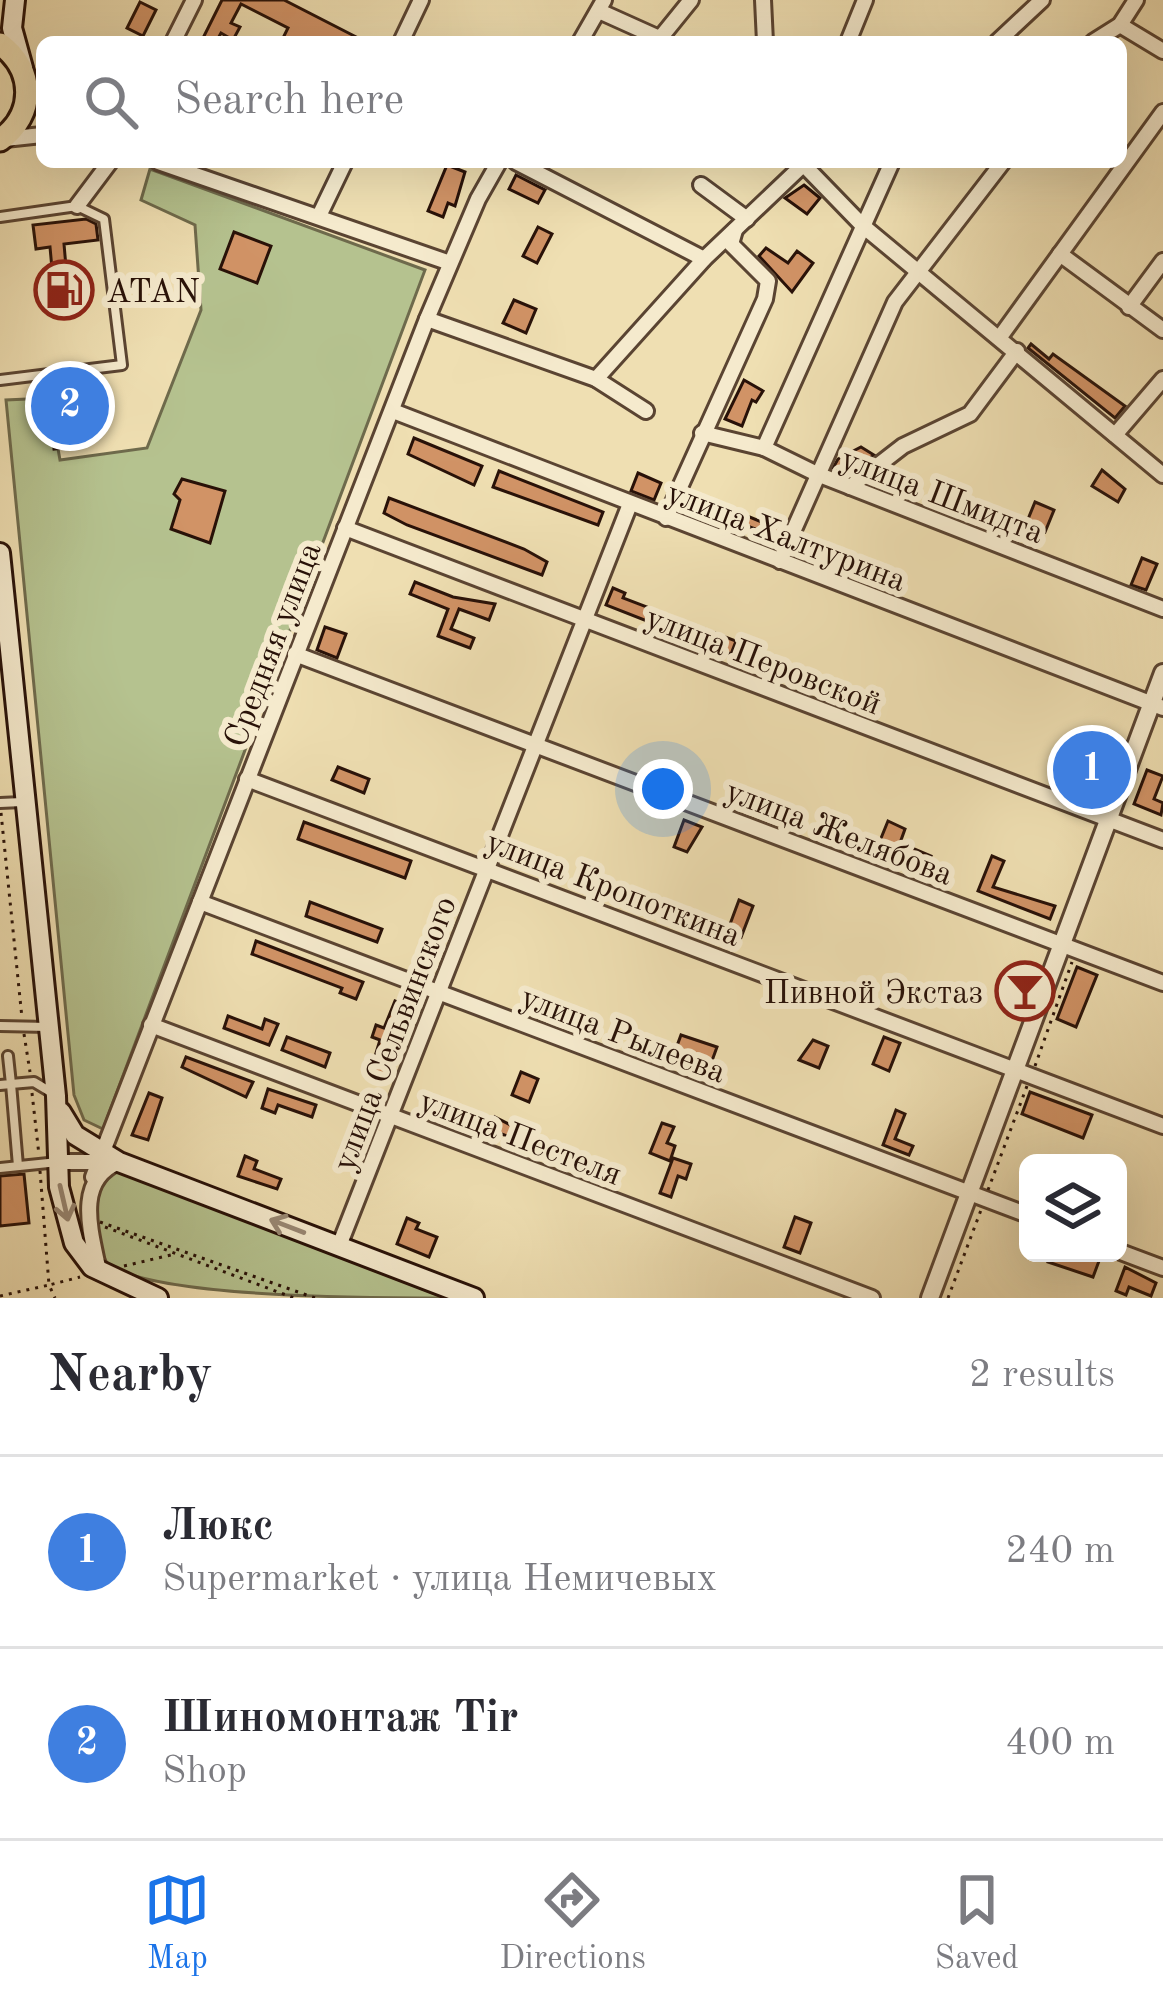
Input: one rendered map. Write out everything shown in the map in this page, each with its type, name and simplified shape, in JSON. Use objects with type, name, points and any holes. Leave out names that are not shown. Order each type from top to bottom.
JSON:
[{"type":"main road","points":[[0,140],[26,109],[25,72],[4,30],[15,0]]},
{"type":"main road","points":[[0,553],[8,712],[27,802],[56,1101],[43,1165],[74,1243],[99,1272],[158,1298]]},
{"type":"main road","points":[[56,1101],[66,1125],[97,1163],[119,1162],[474,1298]]},
{"type":"street","points":[[176,36],[194,0]]},
{"type":"street","points":[[404,36],[421,0]]},
{"type":"street","points":[[661,36],[691,0]]},
{"type":"street","points":[[763,0],[765,36]]},
{"type":"street","points":[[850,36],[865,0]]},
{"type":"street","points":[[1003,36],[1042,0]]},
{"type":"street","points":[[1103,36],[1120,25],[1136,0]]},
{"type":"street","points":[[584,36],[602,6],[651,36]]},
{"type":"street","points":[[1120,25],[1163,51]]},
{"type":"street","points":[[25,72],[36,88]]},
{"type":"street","points":[[1127,162],[1163,112]]},
{"type":"street","points":[[0,140],[36,136]]},
{"type":"street","points":[[77,206],[106,168]]},
{"type":"street","points":[[176,168],[427,254],[453,255]]},
{"type":"street","points":[[320,216],[342,168]]},
{"type":"street","name":"Средняя улица","points":[[97,1163],[427,319],[496,168]]},
{"type":"street","points":[[528,168],[704,259]]},
{"type":"street","points":[[596,379],[704,259],[800,168]]},
{"type":"street","points":[[808,168],[916,272],[1163,475]]},
{"type":"street","points":[[764,448],[889,168]]},
{"type":"street","points":[[780,561],[881,329],[916,272],[998,168]]},
{"type":"street","points":[[1000,337],[1122,168]]},
{"type":"street","points":[[701,185],[741,225]]},
{"type":"street","points":[[666,518],[768,280],[730,244],[741,225]]},
{"type":"street","points":[[427,254],[439,266],[442,282]]},
{"type":"street","points":[[1060,254],[1163,330]]},
{"type":"street","points":[[1129,307],[1163,261]]},
{"type":"street","points":[[427,319],[596,379],[646,411]]},
{"type":"street","points":[[850,488],[903,446],[970,414],[1017,351]]},
{"type":"street","points":[[1115,435],[1163,379]]},
{"type":"street","name":"улица Халтурина","points":[[392,411],[1157,706]]},
{"type":"street","name":"улица Шмидта","points":[[702,433],[764,448],[817,475],[1163,609]]},
{"type":"street","name":"улица Сельвинского","points":[[340,1246],[630,504]]},
{"type":"street","name":"улица Перовской","points":[[345,528],[1163,840]]},
{"type":"street","name":"улица Желябова","points":[[295,654],[1163,983]]},
{"type":"street","points":[[930,1298],[978,1196],[1068,948],[1107,819],[1157,706],[1163,673]]},
{"type":"street","name":"улица Кропоткина","points":[[247,778],[1163,1126]]},
{"type":"street","name":"улица Рылеева","points":[[200,902],[1019,1212]]},
{"type":"street","name":"улица Пестеля","points":[[151,1024],[872,1298]]},
{"type":"street","points":[[43,1165],[97,1163],[92,1222],[99,1272]]},
{"type":"street","points":[[1127,1254],[1163,1268]]},
{"type":"lane","points":[[0,217],[77,206],[104,219],[122,365],[0,380]]},
{"type":"lane","points":[[0,802],[27,802]]},
{"type":"lane","points":[[0,1026],[49,1027]]},
{"type":"lane","points":[[8,1056],[5,1084],[18,1166]]},
{"type":"lane","points":[[5,1084],[44,1085],[56,1101]]},
{"type":"lane","points":[[0,1168],[43,1165]]},
{"type":"path","points":[[0,802],[22,1026],[43,1165]]},
{"type":"path","points":[[947,1298],[978,1196],[1068,948]]},
{"type":"path","points":[[92,1222],[294,1298]]},
{"type":"path","points":[[92,1222],[110,1222],[315,1298]]},
{"type":"path","points":[[0,1296],[50,1285],[56,1298]]},
{"type":"green space","points":[[150,169],[425,270],[103,1129],[84,1120],[74,1095],[6,400],[49,398],[60,460],[147,448],[201,310],[195,225],[141,200]]},
{"type":"green space","points":[[116,1171],[446,1298],[270,1294],[137,1277],[110,1266],[99,1239],[97,1186]]},
{"type":"building","points":[[222,0],[284,0],[354,36],[284,36],[288,28],[241,4],[231,23],[240,27],[235,36],[204,36]]},
{"type":"building","points":[[140,2],[156,10],[143,36],[127,28]]},
{"type":"building","points":[[446,168],[465,172],[455,206],[448,203],[443,217],[428,211]]},
{"type":"building","points":[[516,175],[545,190],[538,203],[509,189]]},
{"type":"building","points":[[804,185],[820,198],[807,214],[785,198]]},
{"type":"building","points":[[86,219],[96,224],[98,240],[64,244],[66,267],[78,266],[83,310],[50,314],[44,270],[52,269],[50,247],[36,249],[33,225]]},
{"type":"building","points":[[538,227],[552,234],[537,263],[523,256]]},
{"type":"building","points":[[234,232],[271,246],[257,283],[220,269]]},
{"type":"building","points":[[766,248],[788,263],[797,251],[813,263],[792,292],[759,256]]},
{"type":"building","points":[[514,300],[536,309],[526,333],[503,323]]},
{"type":"building","points":[[1031,344],[1049,359],[1053,354],[1125,406],[1115,418],[1028,348]]},
{"type":"building","points":[[744,380],[763,391],[756,402],[752,400],[742,426],[725,419]]},
{"type":"building","points":[[76,402],[81,446],[54,449],[48,406]]},
{"type":"building","points":[[414,438],[482,466],[474,485],[408,454]]},
{"type":"building","points":[[861,447],[874,455],[848,474],[833,468],[838,459]]},
{"type":"building","points":[[1102,470],[1125,489],[1118,502],[1092,486]]},
{"type":"building","points":[[499,471],[603,512],[598,525],[493,487]]},
{"type":"building","points":[[638,473],[661,483],[654,500],[631,491]]},
{"type":"building","points":[[182,479],[225,491],[210,543],[171,529],[180,500],[174,494]]},
{"type":"building","points":[[389,498],[524,549],[547,562],[542,575],[407,525],[384,513]]},
{"type":"building","points":[[704,498],[783,527],[778,537],[747,526],[744,534],[697,515]]},
{"type":"building","points":[[1035,502],[1054,510],[1045,532],[1026,524]]},
{"type":"building","points":[[1142,558],[1157,564],[1146,590],[1131,585]]},
{"type":"building","points":[[415,582],[453,597],[495,604],[489,620],[459,609],[451,629],[474,638],[470,648],[438,636],[448,609],[410,594]]},
{"type":"building","points":[[613,588],[625,593],[623,598],[736,641],[731,654],[606,605]]},
{"type":"building","points":[[325,627],[346,634],[337,658],[317,650]]},
{"type":"building","points":[[1088,761],[1111,769],[1102,793],[1079,784]]},
{"type":"building","points":[[338,767],[369,779],[364,793],[332,780]]},
{"type":"building","points":[[1147,770],[1163,776],[1154,799],[1163,803],[1161,815],[1134,804]]},
{"type":"building","points":[[684,820],[702,827],[687,852],[674,847]]},
{"type":"building","points":[[888,821],[905,829],[900,843],[931,856],[924,873],[877,848]]},
{"type":"building","points":[[304,822],[411,861],[405,878],[298,839]]},
{"type":"building","points":[[992,856],[1004,861],[993,887],[1055,906],[1050,919],[978,891]]},
{"type":"building","points":[[739,900],[753,906],[740,940],[726,935]]},
{"type":"building","points":[[310,902],[382,929],[377,942],[306,916]]},
{"type":"building","points":[[256,941],[363,982],[356,999],[340,993],[342,988],[252,954]]},
{"type":"building","points":[[1077,967],[1097,975],[1076,1027],[1057,1019]]},
{"type":"building","points":[[395,1001],[409,1006],[381,1084],[368,1079],[380,1040],[372,1037],[376,1025],[384,1028]]},
{"type":"building","points":[[228,1016],[262,1029],[265,1019],[278,1024],[269,1045],[224,1028]]},
{"type":"building","points":[[681,1035],[717,1047],[709,1069],[674,1054]]},
{"type":"building","points":[[287,1037],[330,1053],[325,1067],[282,1050]]},
{"type":"building","points":[[884,1037],[900,1043],[889,1071],[873,1064]]},
{"type":"building","points":[[813,1040],[828,1046],[819,1068],[799,1060]]},
{"type":"building","points":[[186,1057],[253,1082],[246,1097],[182,1067]]},
{"type":"building","points":[[521,1072],[538,1079],[529,1102],[512,1095]]},
{"type":"building","points":[[268,1089],[316,1105],[312,1117],[278,1105],[275,1113],[262,1108]]},
{"type":"building","points":[[1030,1092],[1092,1115],[1083,1138],[1022,1114]]},
{"type":"building","points":[[149,1093],[162,1098],[148,1140],[132,1135]]},
{"type":"building","points":[[896,1110],[905,1114],[895,1139],[913,1146],[909,1155],[883,1145]]},
{"type":"building","points":[[495,1117],[528,1134],[522,1151],[512,1147],[515,1139],[491,1130]]},
{"type":"building","points":[[662,1123],[674,1127],[667,1143],[675,1146],[670,1161],[650,1153]]},
{"type":"building","points":[[245,1156],[257,1161],[254,1169],[281,1179],[277,1189],[238,1176]]},
{"type":"building","points":[[673,1158],[691,1164],[686,1179],[678,1176],[671,1197],[660,1193]]},
{"type":"building","points":[[24,1174],[29,1223],[0,1226],[0,1176]]},
{"type":"building","points":[[795,1217],[811,1223],[800,1253],[784,1247]]},
{"type":"building","points":[[407,1218],[419,1223],[416,1229],[437,1237],[429,1257],[397,1244]]},
{"type":"building","points":[[1048,1262],[1099,1262],[1093,1277]]},
{"type":"building","points":[[1125,1267],[1156,1283],[1151,1296],[1129,1287],[1126,1295],[1116,1291]]},
{"type":"place","name":"ATAN","points":[[64,290]]},
{"type":"place","name":"Шиномонтаж Tir","points":[[70,406]]},
{"type":"place","name":"Люкс","points":[[1092,770]]},
{"type":"place","name":"Пивной Экстаз","points":[[1025,991]]}]
